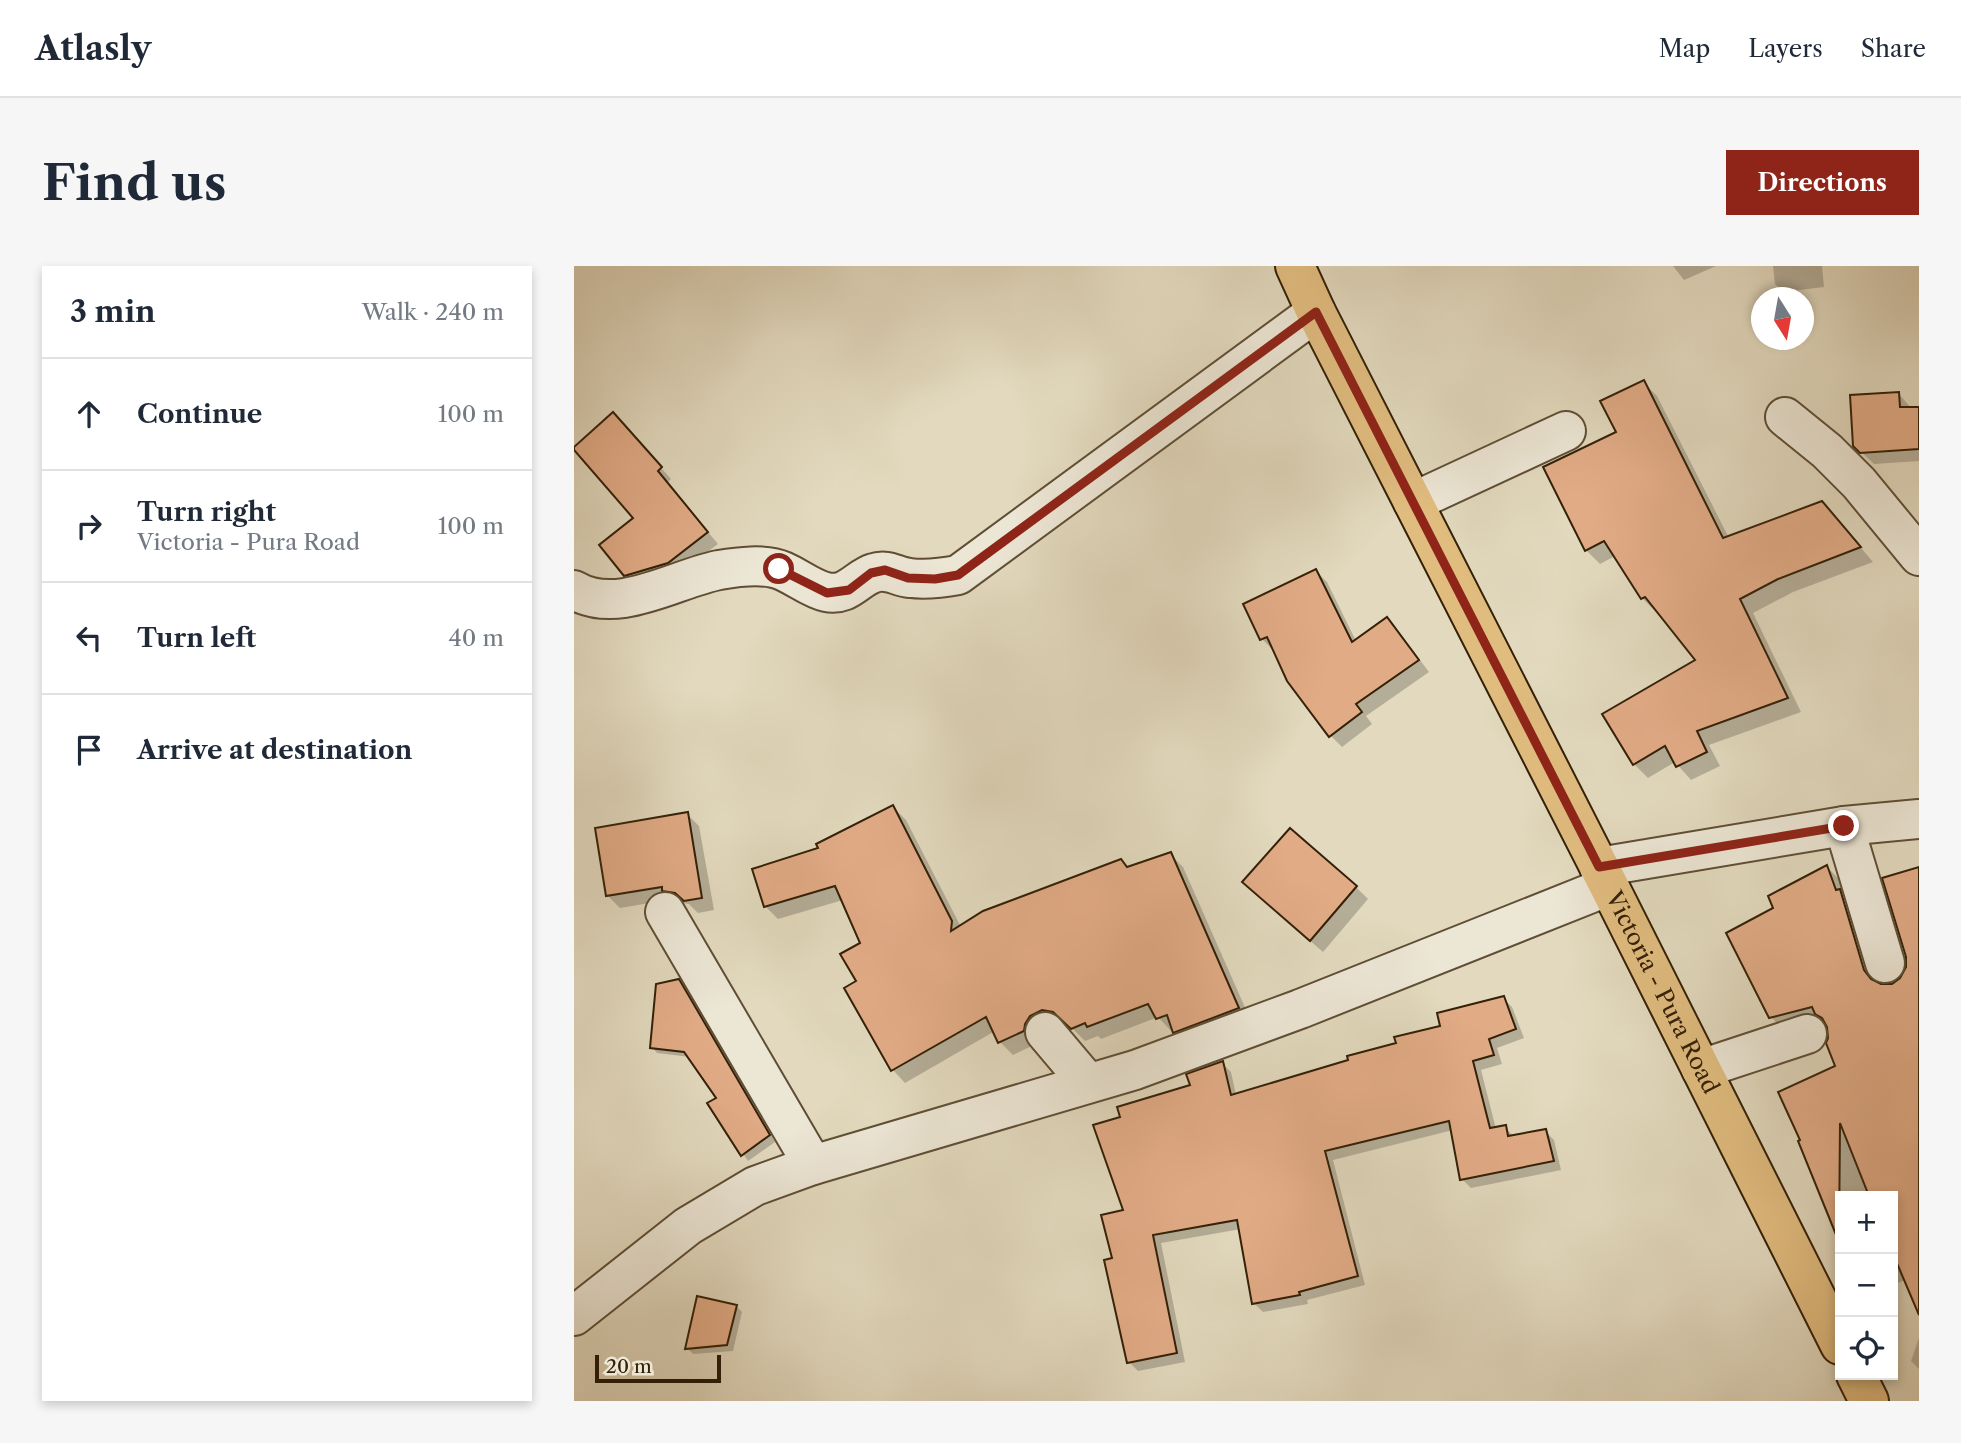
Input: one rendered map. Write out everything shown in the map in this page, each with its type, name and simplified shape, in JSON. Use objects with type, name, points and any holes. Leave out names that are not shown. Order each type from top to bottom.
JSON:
[{"type":"main road","name":"Victoria - Pura Road","points":[[1295,266],[1835,1335]]},
{"type":"main road","points":[[1858,1380],[1869,1401]]},
{"type":"street","points":[[574,590],[601,600],[636,596],[719,570],[754,567],[779,569],[827,593],[849,590],[871,573],[885,570],[908,578],[935,579],[958,575],[1316,312]]},
{"type":"street","points":[[1785,417],[1827,451],[1859,483],[1919,556]]},
{"type":"street","points":[[1412,502],[1566,431]]},
{"type":"street","points":[[574,1316],[698,1219],[755,1186],[813,1165],[1135,1070],[1300,1009],[1604,877],[1844,826],[1919,819]]},
{"type":"street","points":[[1844,826],[1885,963]]},
{"type":"street","points":[[665,912],[813,1165]]},
{"type":"street","points":[[1045,1032],[1088,1083]]},
{"type":"street","points":[[1701,1069],[1807,1034]]},
{"type":"building","points":[[1644,380],[1723,538],[1822,501],[1861,547],[1778,579],[1740,599],[1788,698],[1697,731],[1707,752],[1676,767],[1665,746],[1633,765],[1602,714],[1695,660],[1645,597],[1641,599],[1604,541],[1585,551],[1543,467],[1616,432],[1600,401]]},
{"type":"building","points":[[1899,392],[1900,407],[1919,407],[1919,449],[1860,453],[1853,446],[1850,395]]},
{"type":"building","points":[[613,412],[662,467],[658,471],[708,532],[668,563],[624,576],[599,545],[633,518],[574,450],[574,447]]},
{"type":"building","points":[[1316,569],[1352,642],[1387,617],[1419,660],[1356,704],[1362,712],[1329,737],[1287,681],[1267,637],[1260,640],[1243,604]]},
{"type":"building","points":[[893,805],[952,921],[951,931],[983,911],[1121,859],[1127,867],[1171,852],[1239,1008],[1173,1033],[1167,1015],[1156,1019],[1148,1004],[1087,1027],[1085,1023],[1071,1029],[1053,1012],[1042,1010],[1030,1016],[1024,1031],[998,1043],[986,1017],[891,1071],[844,988],[856,981],[840,954],[860,943],[835,886],[764,907],[752,869],[818,848],[816,844]]},
{"type":"building","points":[[688,812],[702,898],[684,901],[675,893],[662,891],[662,887],[606,896],[595,828]]},
{"type":"building","points":[[1290,828],[1357,886],[1310,941],[1242,882]]},
{"type":"building","points":[[1827,865],[1836,890],[1840,889],[1864,970],[1871,979],[1881,984],[1892,984],[1900,978],[1906,967],[1906,957],[1882,878],[1919,867],[1919,1315],[1898,1266],[1898,1191],[1867,1191],[1840,1123],[1839,1191],[1835,1191],[1835,1232],[1798,1141],[1800,1140],[1778,1092],[1835,1066],[1826,1043],[1827,1027],[1812,1007],[1769,1018],[1726,933],[1773,908],[1768,896]]},
{"type":"building","points":[[679,979],[770,1135],[741,1156],[707,1103],[716,1098],[684,1052],[650,1048],[656,984]]},
{"type":"building","points":[[1504,996],[1516,1029],[1489,1039],[1494,1055],[1473,1061],[1490,1128],[1506,1125],[1508,1136],[1546,1129],[1554,1161],[1460,1180],[1449,1121],[1325,1151],[1358,1276],[1299,1292],[1300,1295],[1252,1304],[1237,1220],[1153,1235],[1177,1353],[1127,1363],[1104,1260],[1112,1258],[1101,1215],[1123,1210],[1093,1125],[1120,1117],[1117,1107],[1190,1085],[1186,1074],[1223,1061],[1231,1095],[1348,1060],[1347,1056],[1396,1043],[1394,1037],[1440,1026],[1437,1013]]},
{"type":"building","points":[[697,1296],[737,1305],[727,1345],[685,1349]]},
{"type":"route","points":[[779,569],[827,593],[849,590],[871,573],[885,570],[908,578],[935,579],[958,575],[1316,312],[1599,867],[1844,826]]}]
